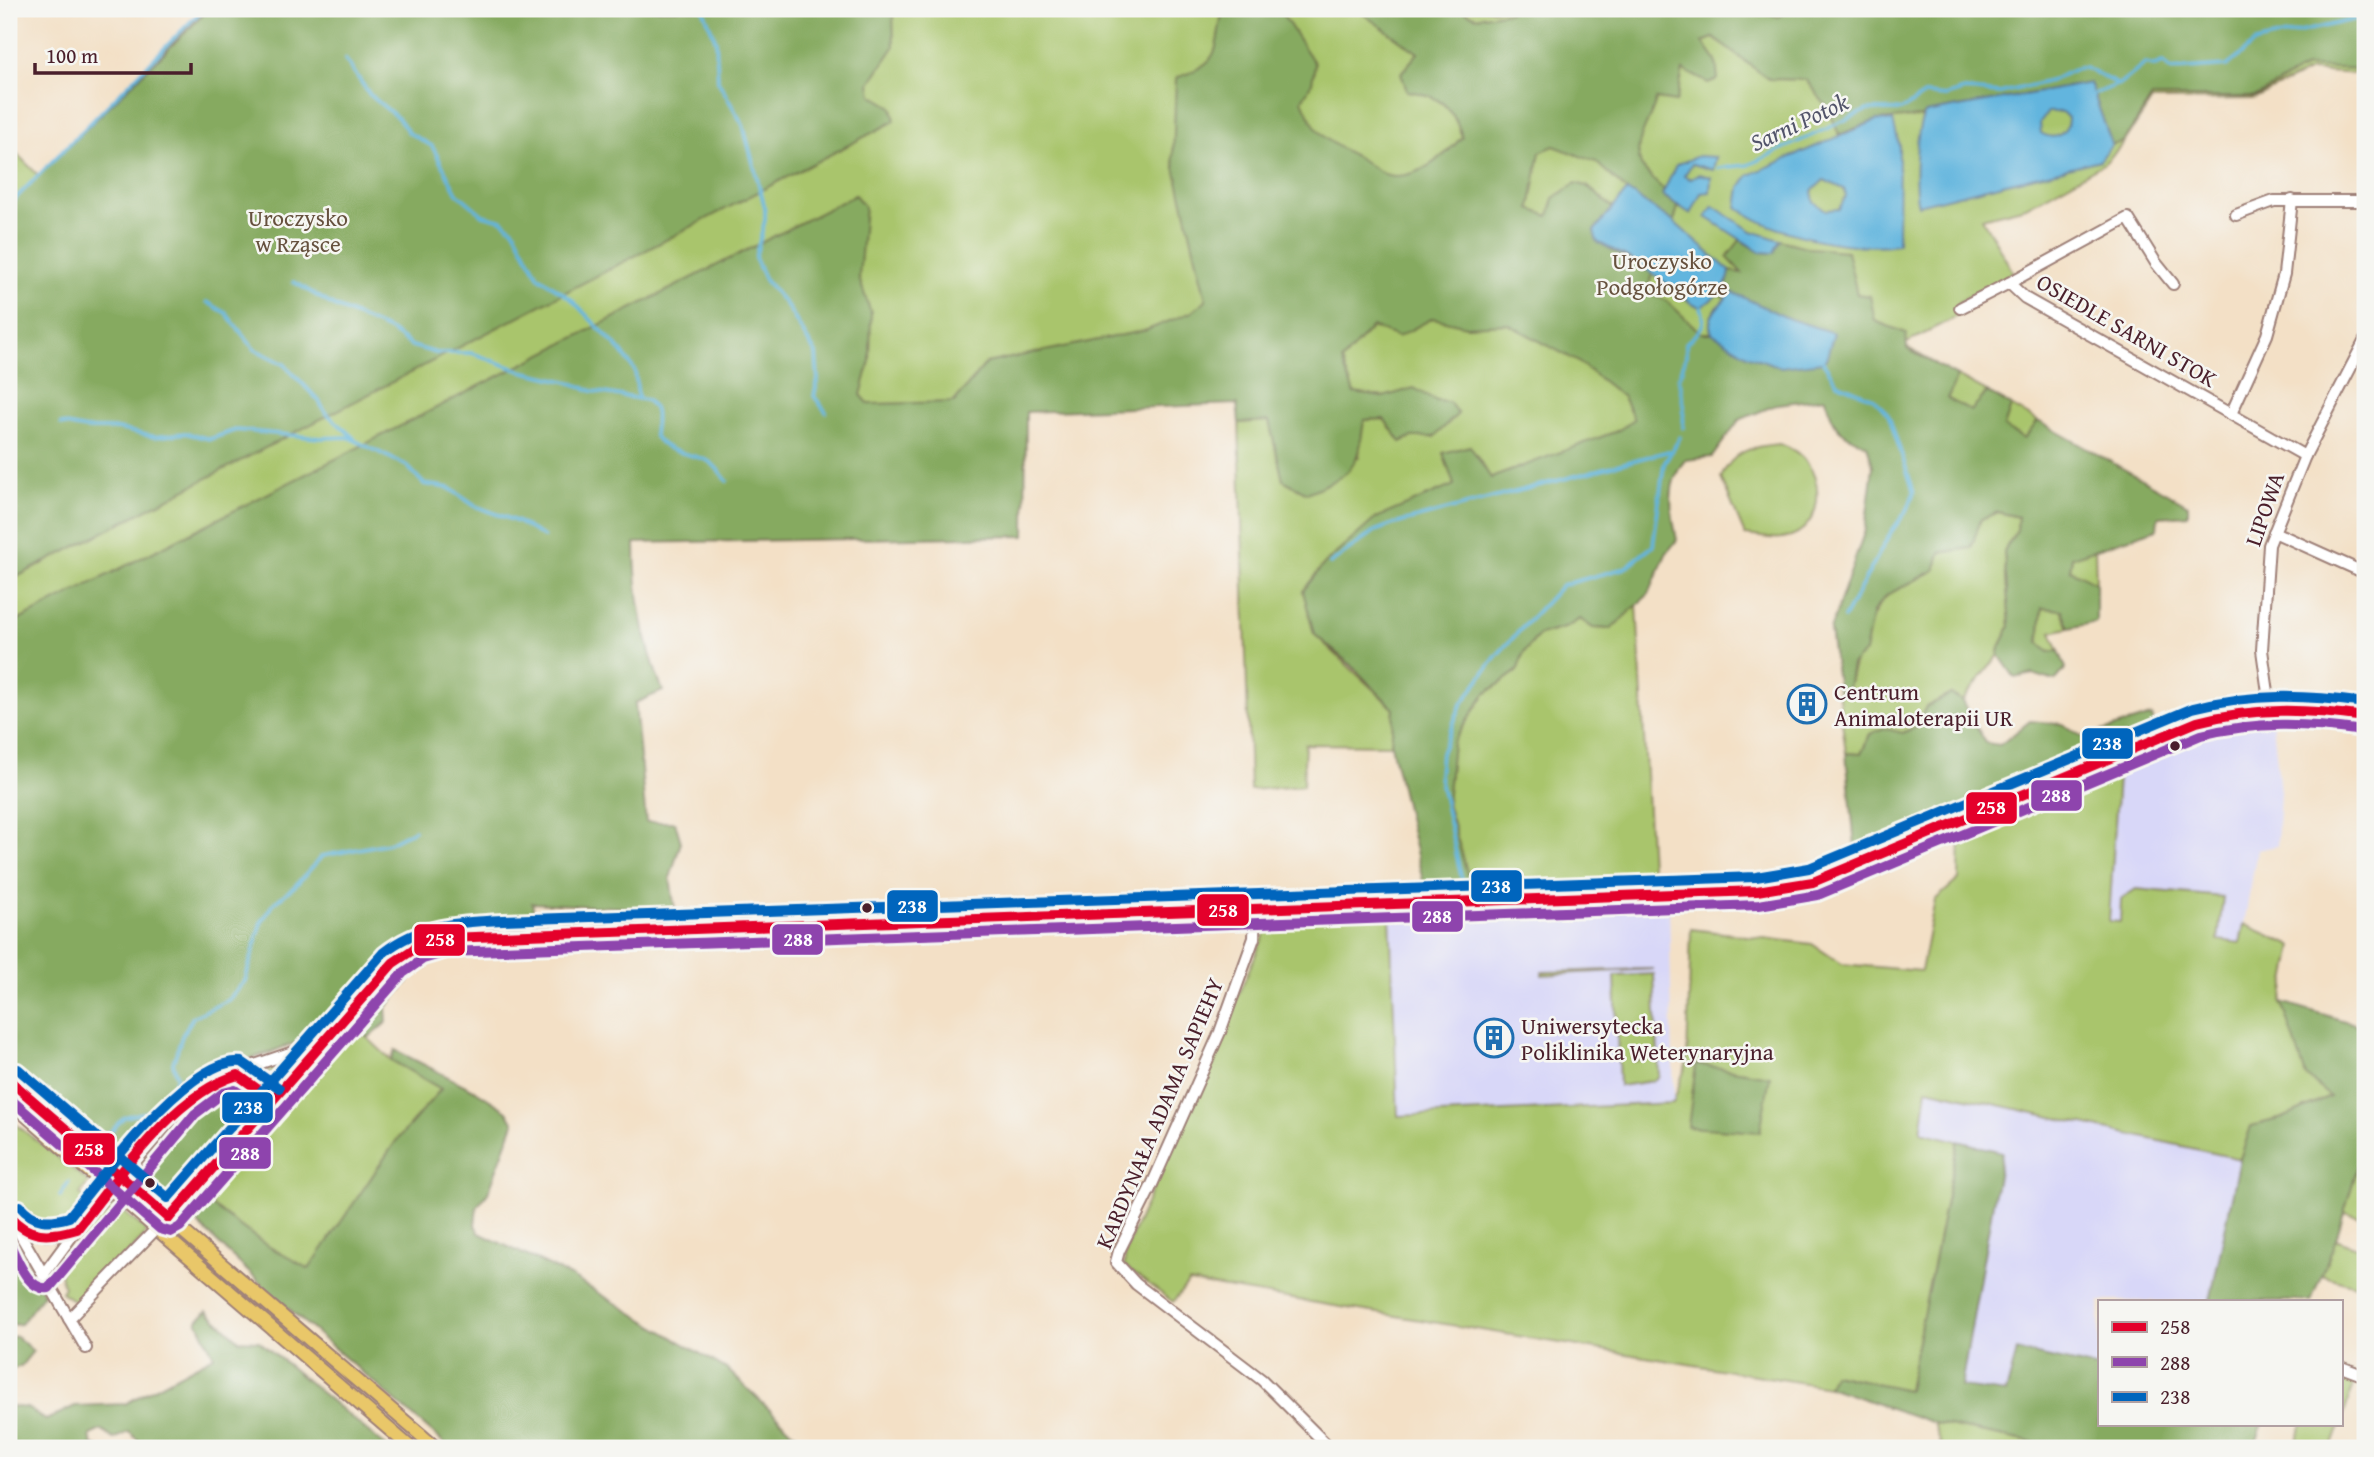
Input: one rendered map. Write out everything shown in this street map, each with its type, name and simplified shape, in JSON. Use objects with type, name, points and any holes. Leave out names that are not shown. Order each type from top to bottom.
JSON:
[{"type":"main road","points":[[9,1080],[436,1448]]},
{"type":"main road","points":[[9,1100],[15,1109],[411,1448]]},
{"type":"street","name":"OSIEDLE SARNI STOK","points":[[2231,414],[2267,335],[2284,274],[2292,200]]},
{"type":"street","points":[[2236,215],[2274,201],[2365,201]]},
{"type":"street","name":"OSIEDLE SARNI STOK","points":[[2173,284],[2156,263],[2128,218],[2010,283],[2025,298],[2305,456]]},
{"type":"street","points":[[1960,308],[2010,283]]},
{"type":"street","name":"LIPOWA","points":[[2270,707],[2264,678],[2262,630],[2269,545],[2305,456],[2365,340]]},
{"type":"street","points":[[2274,532],[2365,572]]},
{"type":"street","points":[[169,1218],[321,1042],[404,953],[426,942],[450,937],[1756,891],[1813,882],[2197,722],[2228,713],[2270,707],[2365,717]]},
{"type":"street","name":"KARDYNAŁA ADAMA SAPIEHY","points":[[1255,909],[1254,938],[1220,1032],[1150,1189],[1120,1248],[1116,1262],[1136,1284],[1262,1380],[1330,1448]]},
{"type":"street","points":[[43,1275],[77,1229],[185,1104],[211,1083],[227,1075],[321,1042]]},
{"type":"street","points":[[247,1066],[258,1071],[280,1089]]},
{"type":"street","points":[[227,1075],[246,1079],[271,1099]]},
{"type":"street","points":[[10,1217],[39,1237],[57,1236],[77,1229]]},
{"type":"street","points":[[10,1217],[86,1348]]},
{"type":"street","points":[[69,1319],[156,1229]]},
{"type":"street","points":[[2342,1367],[2365,1376]]},
{"type":"shaded area","points":[[2272,713],[2280,792],[2277,846],[2257,850],[2244,924],[2293,946],[2251,1127],[2240,1159],[2210,1300],[2098,1300],[2098,1368],[2017,1351],[2006,1393],[1961,1387],[2002,1152],[1921,1132],[1900,1082],[1935,900],[1959,879],[1960,828],[2228,719]]},
{"type":"shaded area","points":[[1669,907],[1674,1103],[1398,1116],[1390,915]]},
{"type":"green space","name":"Uroczysko w Rząsce","points":[[206,9],[2365,9],[2365,70],[2360,74],[2310,71],[2253,99],[2152,100],[2124,143],[2105,163],[2026,207],[1982,218],[2013,272],[1959,302],[1968,310],[1903,345],[1934,363],[1884,411],[1819,393],[1639,423],[1314,634],[1394,709],[1391,745],[1305,744],[1303,786],[1250,790],[1239,423],[1269,420],[1283,480],[1359,457],[1363,420],[1384,419],[1391,429],[1383,397],[1354,394],[419,417],[388,954],[356,992],[353,989],[271,1054],[239,1061],[9,1057],[9,208]]},
{"type":"green space","points":[[209,9],[893,9],[894,47],[870,83],[872,95],[892,107],[895,121],[9,581],[9,204]]},
{"type":"green space","points":[[1223,9],[1279,9],[1315,64],[1312,83],[1302,100],[1316,128],[1335,145],[1388,175],[1399,176],[1419,171],[1429,165],[1462,137],[1454,117],[1443,104],[1428,96],[1407,91],[1401,73],[1418,53],[1356,9],[1460,9],[1476,17],[1509,12],[1510,9],[1754,9],[1779,17],[1790,9],[2365,9],[2365,69],[2307,67],[2254,97],[2152,97],[2123,142],[2112,145],[2090,83],[1926,113],[1921,117],[1877,120],[1839,135],[1829,110],[1806,80],[1769,79],[1713,38],[1703,42],[1716,61],[1718,79],[1708,83],[1683,70],[1676,102],[1656,99],[1640,139],[1641,165],[1664,190],[1662,195],[1678,207],[1674,222],[1627,191],[1596,162],[1554,146],[1540,152],[1530,209],[1549,216],[1554,198],[1576,183],[1587,186],[1613,208],[1594,231],[1610,249],[1654,273],[1645,292],[1666,300],[1701,333],[1712,333],[1711,318],[1726,298],[1716,294],[1727,284],[1730,271],[1742,273],[1727,257],[1740,240],[1760,252],[1774,253],[1780,240],[1810,248],[1847,251],[1857,294],[1870,296],[1875,321],[1906,333],[1907,349],[1957,376],[1948,399],[1971,411],[1987,392],[2011,406],[2004,427],[2024,439],[2038,421],[2188,505],[2188,515],[2158,517],[2157,529],[2072,557],[2070,570],[2096,583],[2096,622],[2069,628],[2062,610],[2042,608],[2039,643],[2049,652],[2059,651],[2066,668],[2055,681],[2033,674],[2015,678],[1999,655],[2010,627],[2004,551],[2017,530],[2018,517],[1998,512],[1981,519],[1971,548],[1940,553],[1935,570],[1887,595],[1873,612],[1865,652],[1852,664],[1848,689],[1838,690],[1830,630],[1865,530],[1873,466],[1867,445],[1838,429],[1825,398],[1778,404],[1739,420],[1712,457],[1685,460],[1674,479],[1671,498],[1677,540],[1666,554],[1649,594],[1611,629],[1593,628],[1580,619],[1567,627],[1539,635],[1524,652],[1517,671],[1484,695],[1453,742],[1447,803],[1473,893],[1426,894],[1391,745],[1394,709],[1352,666],[1314,634],[1303,591],[1323,565],[1376,518],[1454,485],[1443,453],[1470,446],[1491,478],[1617,431],[1634,420],[1623,397],[1577,361],[1508,324],[1466,326],[1433,318],[1398,337],[1372,327],[1342,361],[1354,393],[1383,397],[1414,388],[1437,401],[1449,402],[1458,414],[1434,437],[1412,437],[1401,442],[1384,419],[1364,420],[1359,450],[1350,468],[1335,480],[1307,493],[1283,480],[1269,421],[1239,423],[1237,404],[1026,412],[1025,536],[635,543],[642,618],[663,691],[635,703],[646,822],[675,822],[681,842],[670,878],[675,910],[532,903],[537,926],[453,929],[413,940],[386,957],[319,1035],[224,1068],[197,1083],[173,1105],[129,1159],[117,1156],[9,1065],[9,625],[855,195],[865,207],[859,278],[871,313],[870,361],[861,395],[869,404],[954,402],[986,363],[1147,330],[1192,312],[1206,300],[1173,159],[1176,78],[1202,66],[1214,53]]},
{"type":"green space","points":[[9,146],[38,175],[9,204]]},
{"type":"green space","points":[[1957,376],[1987,392],[1971,412],[1947,398]]},
{"type":"green space","points":[[2011,406],[2038,421],[2025,439],[2004,427]]},
{"type":"green space","points":[[1779,444],[1796,452],[1808,464],[1815,478],[1815,509],[1809,522],[1798,533],[1783,538],[1745,535],[1721,478],[1737,456],[1760,446]]},
{"type":"green space","points":[[1998,512],[2018,517],[2017,530],[2004,551],[2010,627],[1999,655],[1962,701],[1951,694],[1926,707],[1915,727],[1903,733],[1870,734],[1861,754],[1846,753],[1838,690],[1848,688],[1863,640],[1880,604],[1897,589],[1935,570],[1940,553],[1981,519]]},
{"type":"green space","points":[[2095,547],[2096,583],[2070,570],[2072,557]]},
{"type":"green space","points":[[1637,604],[1652,886],[1473,893],[1447,803],[1453,742],[1484,695],[1517,671],[1524,652],[1539,635],[1567,627],[1580,619],[1593,628],[1611,629]]},
{"type":"green space","points":[[2042,607],[2062,610],[2069,628],[2051,632],[2059,651],[2049,652],[2039,643]]},
{"type":"green space","points":[[1951,694],[1962,701],[1986,743],[2000,745],[2030,721],[2062,724],[2083,737],[2151,716],[2158,729],[1856,857],[1846,753],[1861,754],[1870,734],[1883,728],[1903,733],[1915,727],[1926,707]]},
{"type":"green space","points":[[2119,760],[2109,921],[2120,922],[2121,899],[2136,889],[2223,897],[2218,940],[2240,943],[2244,924],[2293,946],[2282,1002],[2330,1097],[2283,1118],[2252,1126],[2240,1159],[1927,1089],[1921,1132],[1958,1141],[1908,1391],[1834,1374],[1828,1387],[1189,1282],[1173,1302],[1124,1266],[1126,1249],[1270,922],[1276,918],[1390,915],[1398,1116],[1673,1103],[1687,1062],[1691,929],[1812,944],[1842,964],[1921,971],[1935,900],[1959,879],[1960,828]]},
{"type":"green space","points":[[466,944],[467,949],[422,964],[386,1008],[387,1022],[368,1038],[354,1025],[354,1018],[402,970],[429,954]]},
{"type":"green space","points":[[1654,969],[1542,975],[1542,972]]},
{"type":"green space","points":[[1654,974],[1658,1055],[1633,1056],[1633,1061],[1658,1057],[1659,1076],[1653,1081],[1619,1086],[1615,976]]},
{"type":"green space","points":[[2282,1002],[2365,1027],[2365,1142],[2336,1239],[2311,1300],[2210,1300],[2240,1159],[2251,1126],[2283,1118],[2330,1097],[2306,1076]]},
{"type":"green space","points":[[354,1025],[391,1060],[441,1089],[396,1141],[309,1270],[266,1245],[204,1200]]},
{"type":"green space","points":[[395,1050],[476,1091],[507,1111],[514,1123],[488,1193],[477,1207],[475,1225],[479,1233],[570,1276],[728,1370],[810,1448],[450,1448],[276,1298],[197,1223],[204,1200],[266,1245],[309,1269],[396,1141],[441,1089],[391,1060]]},
{"type":"green space","points":[[300,1056],[281,1081],[264,1068],[264,1066]]},
{"type":"green space","points":[[1696,1064],[1770,1076],[1760,1132],[1688,1127]]},
{"type":"green space","points":[[225,1086],[235,1086],[249,1094],[250,1104],[175,1194],[163,1194],[146,1180],[157,1167],[153,1160],[185,1120]]},
{"type":"green space","points":[[9,1119],[89,1182],[80,1194],[91,1203],[68,1226],[44,1229],[20,1218],[9,1200]]},
{"type":"green space","points":[[1958,1141],[2002,1152],[1961,1387],[2006,1393],[2017,1351],[2098,1368],[2098,1426],[2262,1426],[2254,1448],[2061,1448],[1934,1423],[1828,1387],[1833,1374],[1908,1390]]},
{"type":"green space","points":[[2365,1142],[2365,1218],[2344,1212]]},
{"type":"green space","points":[[115,1205],[146,1230],[144,1237],[77,1303],[61,1292],[64,1287],[60,1275],[63,1264],[92,1224]]},
{"type":"green space","points":[[9,1232],[44,1293],[21,1324],[9,1325]]},
{"type":"green space","points":[[2336,1239],[2365,1250],[2365,1288],[2321,1275]]},
{"type":"green space","points":[[207,1311],[239,1340],[259,1341],[388,1448],[140,1448],[142,1444],[129,1432],[114,1439],[101,1430],[90,1435],[92,1445],[99,1448],[9,1448],[9,1406],[27,1408],[46,1420],[75,1406],[125,1404],[214,1356],[197,1321]]},
{"type":"green space","points":[[16,1336],[33,1351],[21,1366],[11,1370],[9,1377],[9,1338]]},
{"type":"green space","points":[[2342,1370],[2357,1376],[2342,1419]]},
{"type":"green space","points":[[1934,1423],[2061,1448],[1942,1448]]},
{"type":"green space","points":[[2302,1426],[2339,1426],[2331,1448],[2294,1448]]},
{"type":"water","points":[[2090,83],[2112,145],[2100,160],[1918,205],[1916,157],[1919,129],[1926,113]],"holes":[[[2048,112],[2062,112],[2068,118],[2066,129],[2055,136],[2041,133],[2040,122]]]},
{"type":"water","points":[[1877,120],[1893,121],[1899,144],[1898,244],[1879,246],[1837,243],[1772,226],[1737,207],[1740,187],[1749,175]],"holes":[[[1824,180],[1844,189],[1846,196],[1839,209],[1826,210],[1814,202],[1812,191]]]},
{"type":"water","points":[[1698,156],[1716,157],[1713,170],[1692,164],[1684,176],[1691,179],[1699,174],[1711,177],[1710,192],[1701,193],[1691,214],[1662,195],[1676,165]]},
{"type":"water","points":[[1627,191],[1674,222],[1730,271],[1724,287],[1706,304],[1701,307],[1693,305],[1675,289],[1628,257],[1597,242],[1594,231]]},
{"type":"water","points":[[1713,206],[1752,231],[1780,240],[1774,253],[1760,252],[1706,217]]},
{"type":"water","points":[[1732,292],[1790,319],[1834,333],[1826,359],[1823,362],[1781,367],[1747,355],[1712,333],[1712,316]]},
{"type":"waterway","points":[[9,205],[203,9]]},
{"type":"waterway","points":[[703,9],[716,41],[718,81],[743,125],[765,208],[765,220],[755,258],[765,280],[787,306],[816,354],[818,380],[814,396],[826,412]]},
{"type":"waterway","name":"Sarni Potok","points":[[1718,168],[1748,165],[1867,110],[1901,110],[1926,94],[1945,96],[1965,90],[2000,93],[2050,81],[2077,68],[2085,68],[2119,85],[2145,64],[2154,66],[2163,63],[2171,70],[2227,66],[2256,42],[2365,17]]},
{"type":"waterway","points":[[345,59],[370,95],[399,119],[409,133],[432,146],[457,193],[483,215],[502,220],[514,230],[538,276],[571,299],[622,352],[635,371],[638,397]]},
{"type":"waterway","points":[[2094,94],[2116,85]]},
{"type":"waterway","points":[[294,282],[334,306],[391,331],[412,346],[436,353],[472,353],[521,371],[569,382],[592,391],[646,400],[655,411],[654,435],[659,441],[672,450],[708,461],[727,481]]},
{"type":"waterway","points":[[207,302],[226,313],[254,349],[284,364],[319,401],[325,412],[354,438]]},
{"type":"waterway","points":[[1683,428],[1684,406],[1679,378],[1686,356],[1686,343],[1703,324],[1701,307]]},
{"type":"waterway","points":[[1823,362],[1837,383],[1873,398],[1888,414],[1914,492],[1908,509],[1891,532],[1844,618]]},
{"type":"waterway","points":[[61,424],[86,429],[118,429],[155,437],[185,433],[210,439],[236,430],[320,438],[348,437],[407,466],[424,484],[449,488],[475,506],[518,522],[544,537]]},
{"type":"waterway","points":[[1464,889],[1439,776],[1441,753],[1461,705],[1497,655],[1562,585],[1625,568],[1653,546],[1664,464],[1680,437]]},
{"type":"waterway","points":[[1330,564],[1375,531],[1391,525],[1669,451]]},
{"type":"waterway","points":[[101,1142],[124,1117],[151,1111],[169,1095],[177,1077],[173,1063],[182,1036],[193,1017],[228,1000],[245,981],[261,923],[273,904],[295,886],[322,856],[389,843],[414,830]]},
{"type":"waterway","points":[[60,1196],[69,1182]]},
{"type":"transit line","name":"238","points":[[18,1069],[168,1198],[383,953],[411,936],[440,926],[503,920],[1756,877],[1809,868],[2193,708],[2236,700],[2279,697],[2365,703]]},
{"type":"transit line","name":"258","points":[[169,1218],[393,963],[417,947],[445,938],[1757,891],[1813,882],[2197,722],[2239,714],[2281,711],[2365,717]]},
{"type":"transit line","name":"288","points":[[9,1098],[160,1229],[171,1232],[180,1227],[403,973],[423,959],[447,952],[1759,905],[1818,895],[2201,735],[2262,725],[2322,726],[2363,731]]},
{"type":"transit line","name":"238","points":[[20,1206],[36,1219],[55,1220],[69,1217],[148,1123],[197,1078],[221,1065],[242,1062],[279,1088]]},
{"type":"transit line","name":"258","points":[[9,1215],[24,1228],[40,1234],[58,1234],[77,1229],[148,1140],[191,1100],[214,1085],[238,1075],[271,1099]]},
{"type":"transit line","name":"258","points":[[9,1080],[169,1218]]},
{"type":"transit line","name":"288","points":[[9,1243],[29,1279],[35,1285],[49,1288],[195,1114],[223,1093],[235,1090],[263,1110]]},
{"type":"place","name":"Centrum Animaloterapii UR","points":[[1807,704]]},
{"type":"place","name":"Uniwersytecka Poliklinika Weterynaryjna","points":[[1494,1038]]},
{"type":"park label","name":"Uroczysko Podgołogórze","points":[[1662,273]]}]
